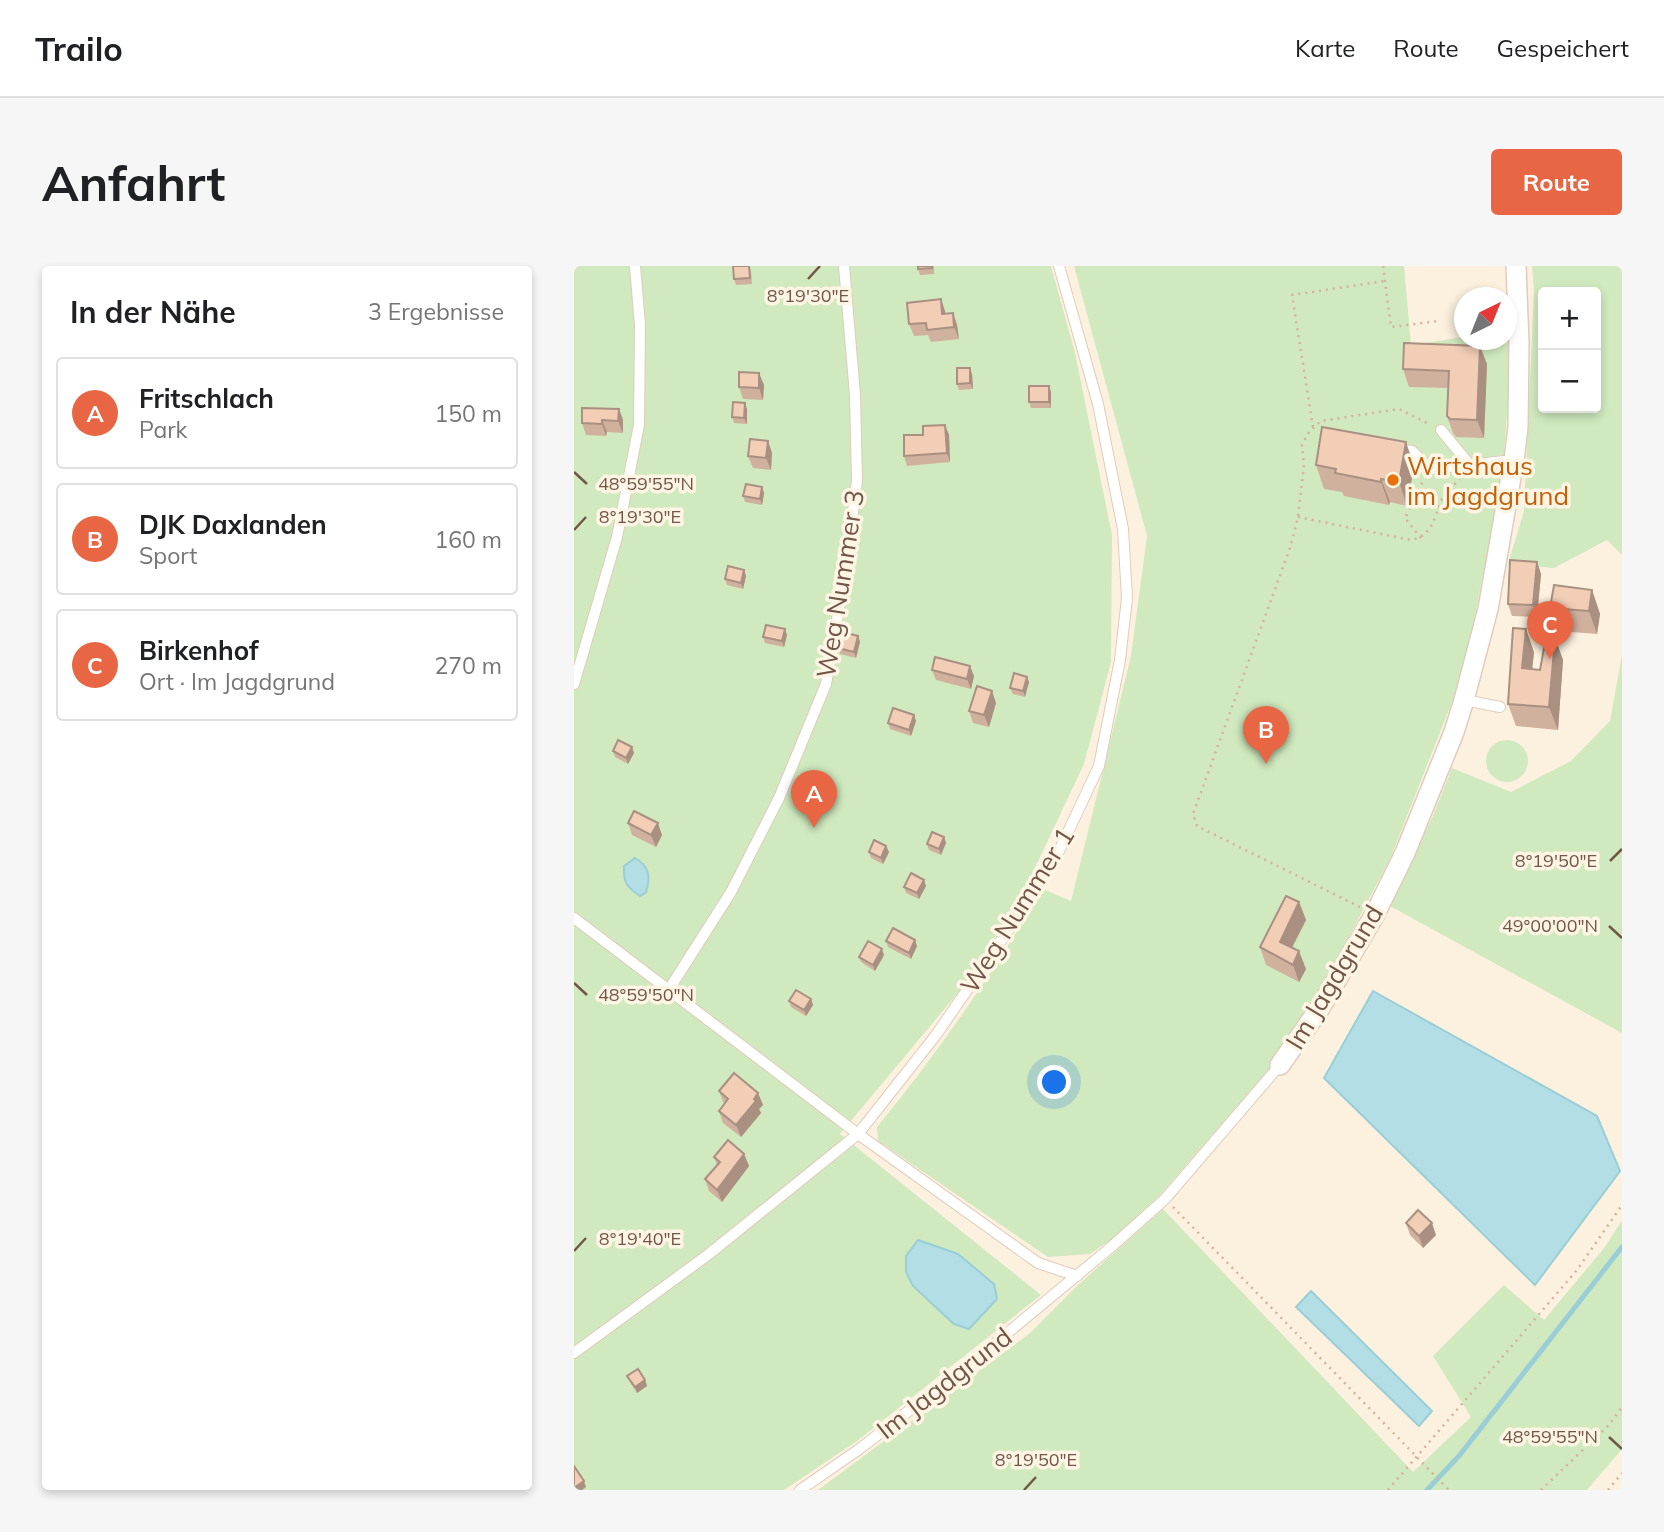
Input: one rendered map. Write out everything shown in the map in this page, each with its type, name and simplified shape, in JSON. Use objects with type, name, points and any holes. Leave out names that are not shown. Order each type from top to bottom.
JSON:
[{"type":"street","name":"Im Jagdgrund","points":[[1280,1065],[1320,1008],[1375,914],[1405,853],[1454,732],[1464,700],[1488,609],[1518,427],[1516,266]]},
{"type":"lane","points":[[574,684],[617,537],[639,425],[640,325],[635,266]]},
{"type":"lane","name":"Weg Nummer 3","points":[[668,991],[737,880],[779,798],[826,684],[857,481],[856,395],[844,266]]},
{"type":"lane","name":"Weg Nummer 1","points":[[574,1353],[709,1254],[858,1134],[936,1035],[1014,922],[1060,849],[1098,766],[1120,660],[1126,610],[1123,530],[1098,404],[1059,266]]},
{"type":"lane","points":[[1441,430],[1469,464]]},
{"type":"lane","points":[[1386,447],[1412,451],[1430,469],[1514,460]]},
{"type":"lane","points":[[1464,700],[1500,707]]},
{"type":"lane","points":[[574,918],[858,1134],[1038,1263],[1077,1276]]},
{"type":"lane","name":"Im Jagdgrund","points":[[800,1490],[858,1450],[976,1359],[1165,1199],[1280,1065]]},
{"type":"path","points":[[1383,266],[1391,327],[1439,321]]},
{"type":"path","points":[[1313,428],[1293,295],[1385,281]]},
{"type":"path","points":[[1375,914],[1197,826],[1193,814],[1290,548],[1298,517],[1304,465],[1302,445],[1321,421],[1399,409],[1441,430]]},
{"type":"path","points":[[1298,517],[1411,540],[1421,538],[1431,528],[1446,492],[1462,477],[1469,464]]},
{"type":"path","points":[[1421,538],[1405,518],[1430,469]]},
{"type":"path","points":[[1165,1199],[1448,1489]]},
{"type":"path","points":[[1388,1490],[1577,1270],[1622,1205]]},
{"type":"path","points":[[1541,1490],[1609,1425],[1622,1406]]},
{"type":"path","points":[[1608,1490],[1622,1474]]},
{"type":"green space","points":[[574,266],[1051,266],[1075,353],[1112,535],[1111,662],[1084,764],[1023,893],[962,988],[840,1134],[1041,1295],[857,1441],[784,1490],[574,1490]]},
{"type":"green space","points":[[1074,266],[1404,266],[1411,345],[1454,339],[1454,350],[1512,350],[1503,468],[1465,669],[1390,859],[1326,980],[1276,1061],[1160,1195],[1119,1234],[1090,1254],[1048,1257],[878,1141],[877,1127],[964,1011],[1043,889],[1071,901],[1131,656],[1147,536]]},
{"type":"green space","points":[[1532,266],[1622,266],[1622,555],[1607,540],[1554,568],[1508,564],[1524,511],[1534,291]]},
{"type":"green space","points":[[1622,655],[1622,1033],[1390,906],[1432,818],[1452,768],[1511,792],[1571,761],[1610,721]]},
{"type":"green space","points":[[1507,740],[1522,746],[1528,761],[1522,776],[1507,782],[1492,776],[1486,761],[1492,746]]},
{"type":"green space","points":[[1163,1209],[1413,1472],[1471,1417],[1433,1356],[1504,1285],[1544,1320],[1605,1247],[1622,1220],[1622,1449],[1587,1490],[818,1490],[1030,1333],[1078,1285]]},
{"type":"water","points":[[635,858],[646,868],[648,877],[646,892],[640,896],[629,887],[624,877],[624,866]]},
{"type":"water","points":[[1373,991],[1597,1116],[1620,1171],[1535,1285],[1324,1078]]},
{"type":"water","points":[[918,1240],[958,1254],[994,1284],[997,1299],[969,1329],[954,1324],[913,1286],[906,1272],[906,1256]]},
{"type":"water","points":[[1311,1291],[1432,1411],[1419,1426],[1296,1307]]},
{"type":"building","points":[[733,266],[749,266],[750,278],[734,279]]},
{"type":"building","points":[[918,266],[932,266],[932,268],[918,269]]},
{"type":"building","points":[[941,299],[942,314],[953,313],[954,327],[927,330],[926,323],[909,324],[907,303]]},
{"type":"building","points":[[1404,343],[1454,345],[1454,350],[1480,350],[1477,420],[1450,419],[1447,416],[1449,371],[1403,369]]},
{"type":"building","points":[[957,368],[970,368],[970,383],[957,384]]},
{"type":"building","points":[[739,372],[759,373],[759,388],[739,387]]},
{"type":"building","points":[[1029,386],[1049,386],[1049,402],[1029,402]]},
{"type":"building","points":[[733,402],[745,403],[744,418],[732,417]]},
{"type":"building","points":[[582,408],[619,409],[618,421],[602,420],[602,424],[582,423]]},
{"type":"building","points":[[945,425],[947,453],[904,456],[904,435],[923,435],[923,426]]},
{"type":"building","points":[[1322,427],[1406,442],[1399,482],[1381,479],[1381,482],[1335,473],[1336,469],[1316,465]]},
{"type":"building","points":[[750,439],[768,441],[766,458],[748,456]]},
{"type":"building","points":[[746,484],[762,487],[760,499],[743,496]]},
{"type":"building","points":[[1510,560],[1537,562],[1533,605],[1508,604]]},
{"type":"building","points":[[728,566],[744,570],[741,583],[725,579]]},
{"type":"building","points":[[1554,585],[1592,590],[1589,611],[1550,608]]},
{"type":"building","points":[[766,625],[785,629],[782,641],[763,637]]},
{"type":"building","points":[[1513,628],[1526,629],[1522,668],[1540,670],[1546,637],[1555,638],[1549,707],[1508,704]]},
{"type":"building","points":[[843,632],[858,636],[854,652],[838,648]]},
{"type":"building","points":[[935,657],[970,666],[967,679],[932,670]]},
{"type":"building","points":[[1014,673],[1027,677],[1023,691],[1010,688]]},
{"type":"building","points":[[977,686],[992,691],[984,715],[969,711]]},
{"type":"building","points":[[893,708],[914,715],[909,730],[888,723]]},
{"type":"building","points":[[618,740],[632,747],[626,758],[613,751]]},
{"type":"building","points":[[634,811],[658,823],[651,835],[628,823]]},
{"type":"building","points":[[932,832],[944,837],[939,849],[927,844]]},
{"type":"building","points":[[874,840],[886,846],[881,858],[869,852]]},
{"type":"building","points":[[911,873],[924,880],[917,893],[904,887]]},
{"type":"building","points":[[1286,896],[1299,902],[1280,942],[1299,951],[1293,965],[1260,947]]},
{"type":"building","points":[[893,928],[915,940],[909,953],[886,941]]},
{"type":"building","points":[[868,941],[882,949],[873,965],[859,957]]},
{"type":"building","points":[[796,990],[811,999],[804,1010],[789,1001]]},
{"type":"building","points":[[734,1073],[758,1093],[754,1099],[756,1101],[736,1125],[719,1111],[728,1099],[719,1091]]},
{"type":"building","points":[[728,1140],[744,1154],[717,1190],[705,1179],[720,1162],[714,1157]]},
{"type":"building","points":[[1418,1210],[1432,1223],[1419,1236],[1406,1223]]},
{"type":"building","points":[[638,1369],[645,1380],[635,1387],[627,1376]]},
{"type":"building","points":[[574,1466],[584,1481],[574,1488]]},
{"type":"waterway","points":[[1427,1490],[1459,1456],[1622,1247]]},
{"type":"place","name":"Wirtshaus im Jagdgrund","points":[[1393,480]]},
{"type":"place","name":"Birkenhof","points":[[1550,659]]},
{"type":"place","name":"DJK Daxlanden","points":[[1266,764]]},
{"type":"place","name":"Fritschlach","points":[[814,828]]}]
